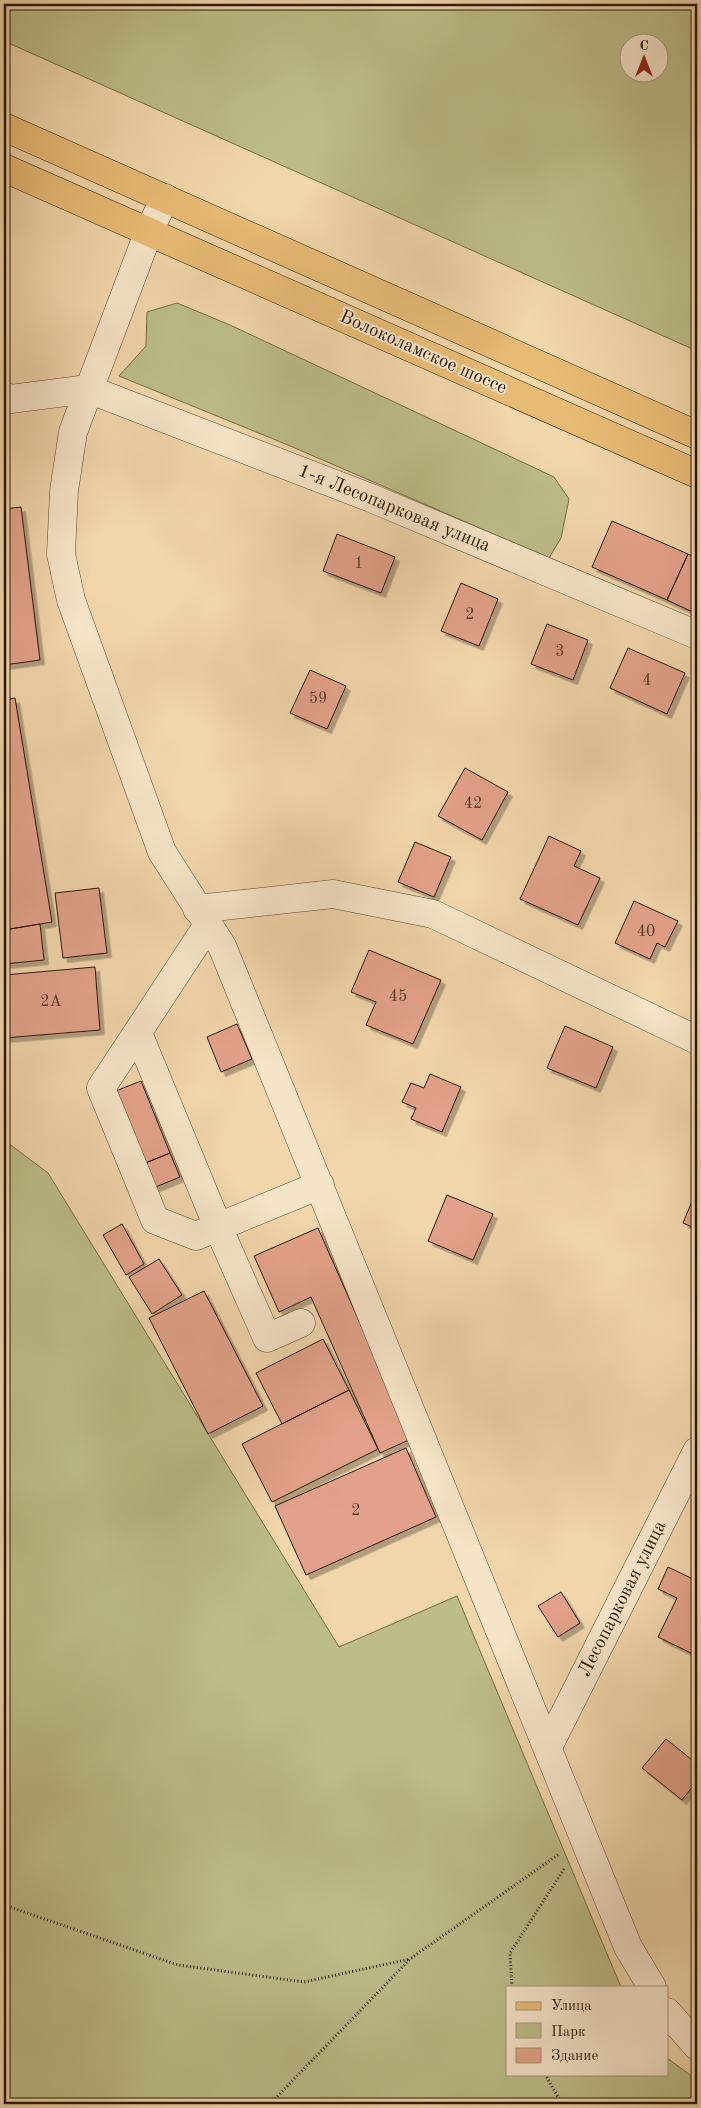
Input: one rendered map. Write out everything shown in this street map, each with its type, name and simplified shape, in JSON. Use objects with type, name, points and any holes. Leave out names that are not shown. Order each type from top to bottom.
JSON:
[{"type":"main road","name":"Волоколамское шоссе","points":[[4,128],[697,435]]},
{"type":"main road","name":"Волоколамское шоссе","points":[[4,168],[697,474]]},
{"type":"street","points":[[165,198],[150,231],[73,432],[64,491],[61,554],[71,600],[162,852],[222,946],[628,1947],[651,1986]]},
{"type":"street","points":[[6,403],[88,389]]},
{"type":"street","name":"1-я Лесопарковая улица","points":[[88,389],[371,498],[697,635]]},
{"type":"street","points":[[203,917],[333,894],[433,914],[697,1040]]},
{"type":"street","points":[[203,917],[138,1032],[101,1088],[155,1220],[196,1236],[320,1185]]},
{"type":"street","points":[[138,1032],[218,1227],[267,1338],[302,1323]]},
{"type":"street","name":"Лесопарковая улица","points":[[548,1748],[697,1451]]},
{"type":"street","points":[[668,2013],[697,2046]]},
{"type":"path","points":[[270,2104],[410,1959],[584,1837]]},
{"type":"path","points":[[512,1986],[510,1954],[584,1837]]},
{"type":"path","points":[[4,1905],[178,1965],[304,1982],[410,1959]]},
{"type":"path","points":[[545,2076],[562,2104]]},
{"type":"green space","points":[[4,4],[697,4],[697,351],[4,41]]},
{"type":"green space","points":[[177,303],[230,325],[554,477],[569,499],[561,538],[549,558],[288,445],[119,376],[146,346],[147,312]]},
{"type":"green space","points":[[4,1140],[48,1173],[339,1647],[457,1596],[621,1986],[506,1986],[506,2076],[668,2076],[668,2059],[697,2080],[697,2104],[4,2104]]},
{"type":"building","points":[[21,507],[40,660],[4,665],[4,509]]},
{"type":"building","points":[[612,521],[688,554],[667,600],[592,567]]},
{"type":"building","points":[[337,534],[395,557],[381,593],[323,571]]},
{"type":"building","points":[[688,554],[697,558],[697,614],[667,600]]},
{"type":"building","points":[[461,583],[498,599],[479,646],[441,631]]},
{"type":"building","points":[[547,624],[588,640],[573,680],[531,664]]},
{"type":"building","points":[[628,648],[685,673],[667,714],[610,688]]},
{"type":"building","points":[[310,670],[346,686],[327,729],[290,713]]},
{"type":"building","points":[[15,698],[52,922],[4,930],[4,700]]},
{"type":"building","points":[[465,768],[508,792],[482,840],[438,816]]},
{"type":"building","points":[[549,836],[581,851],[574,866],[600,878],[578,925],[520,899]]},
{"type":"building","points":[[415,842],[451,857],[434,897],[398,882]]},
{"type":"building","points":[[99,888],[107,953],[63,958],[55,893]]},
{"type":"building","points":[[634,901],[678,921],[665,947],[657,943],[650,959],[615,943]]},
{"type":"building","points":[[40,924],[44,960],[4,964],[4,930]]},
{"type":"building","points":[[369,950],[441,980],[413,1044],[366,1025],[376,1002],[351,992]]},
{"type":"building","points":[[95,967],[100,1030],[4,1038],[4,975]]},
{"type":"building","points":[[237,1024],[252,1059],[221,1072],[207,1037]]},
{"type":"building","points":[[565,1026],[613,1047],[596,1088],[547,1068]]},
{"type":"building","points":[[430,1074],[461,1087],[442,1132],[411,1119],[416,1108],[402,1102],[411,1083],[424,1088]]},
{"type":"building","points":[[141,1081],[170,1153],[143,1164],[113,1092]]},
{"type":"building","points":[[170,1153],[180,1177],[153,1188],[143,1164]]},
{"type":"building","points":[[697,1189],[697,1229],[683,1223]]},
{"type":"building","points":[[447,1195],[493,1214],[473,1260],[428,1241]]},
{"type":"building","points":[[122,1224],[144,1264],[126,1275],[103,1235]]},
{"type":"building","points":[[318,1228],[411,1439],[380,1453],[311,1297],[279,1312],[254,1256]]},
{"type":"building","points":[[159,1259],[182,1295],[152,1314],[129,1277]]},
{"type":"building","points":[[204,1291],[263,1406],[208,1434],[149,1318]]},
{"type":"building","points":[[323,1339],[349,1390],[282,1424],[256,1373]]},
{"type":"building","points":[[349,1390],[378,1449],[272,1502],[242,1444]]},
{"type":"building","points":[[406,1448],[436,1517],[306,1575],[275,1506]]},
{"type":"building","points":[[668,1567],[697,1581],[697,1656],[658,1637],[677,1598],[658,1589]]},
{"type":"building","points":[[561,1592],[580,1623],[558,1637],[538,1606]]},
{"type":"building","points":[[666,1739],[697,1764],[697,1781],[682,1800],[642,1768]]}]
